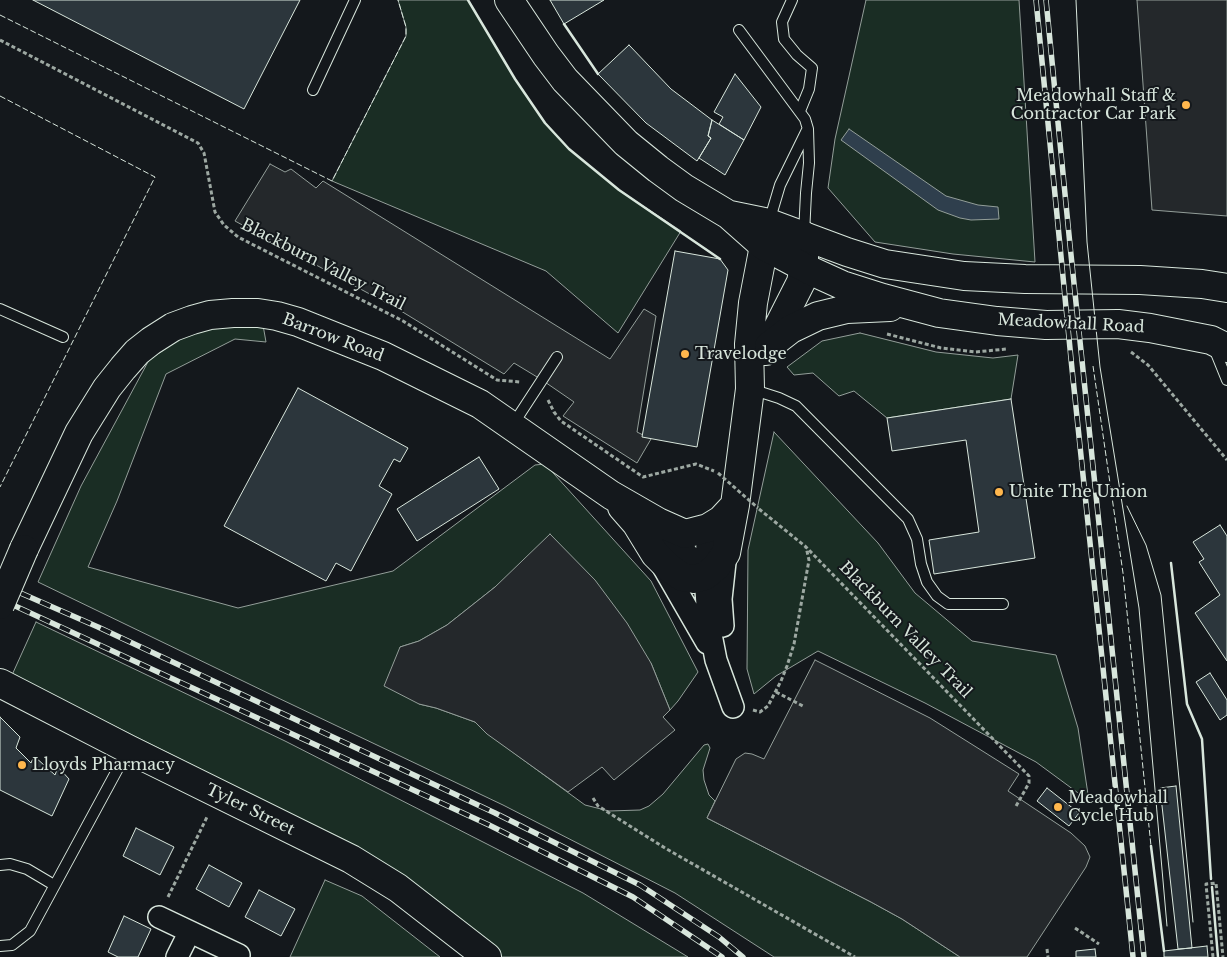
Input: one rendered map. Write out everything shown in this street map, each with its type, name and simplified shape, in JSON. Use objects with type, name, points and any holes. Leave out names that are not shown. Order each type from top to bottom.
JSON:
[{"type":"main road","name":"Meadowhall Road","points":[[509,0],[565,80],[626,143],[658,170],[684,188],[728,215],[766,234],[804,267],[842,285],[939,313],[1046,325],[1118,324],[1177,332],[1219,344]]},
{"type":"main road","name":"Meadowhall Road","points":[[766,234],[804,236],[885,264],[964,276],[1025,279],[1140,280],[1202,284],[1227,288]]},
{"type":"main road","points":[[705,576],[716,567],[726,553],[747,505],[750,389],[749,344],[753,303],[766,234]]},
{"type":"main road","points":[[750,389],[768,346],[801,282],[804,267],[804,236]]},
{"type":"main road","points":[[768,346],[791,329],[818,316],[847,309],[912,306]]},
{"type":"main road","name":"Barrow Road","points":[[0,606],[24,549],[79,433],[107,388],[137,352],[150,341],[173,327],[210,315],[258,313],[277,316],[298,322],[384,356],[480,404],[611,495],[658,522],[685,534],[708,528],[747,505]]},
{"type":"main road","name":"Barrow Road","points":[[611,495],[636,523],[655,554],[668,567],[682,577],[694,579],[705,576]]},
{"type":"main road","name":"Tyler Street","points":[[0,683],[128,749],[351,859],[438,917],[487,957]]},
{"type":"street","points":[[658,522],[683,548],[721,599]]},
{"type":"street","points":[[708,528],[705,576],[708,618],[716,660]]},
{"type":"street","points":[[716,660],[724,636],[721,599],[726,553]]},
{"type":"street","points":[[655,554],[682,598],[741,708]]},
{"type":"street","points":[[158,917],[239,955]]},
{"type":"street","points":[[177,957],[189,933]]},
{"type":"lane","points":[[313,90],[355,0]]},
{"type":"lane","points":[[792,0],[782,22],[784,39],[797,55],[812,68],[809,89],[800,111]]},
{"type":"lane","points":[[739,30],[805,118],[808,129],[809,164],[804,236]]},
{"type":"lane","points":[[766,234],[780,185],[808,129]]},
{"type":"lane","points":[[0,309],[63,337]]},
{"type":"lane","points":[[1219,344],[1227,380]]},
{"type":"lane","points":[[512,426],[557,357]]},
{"type":"lane","points":[[750,389],[779,398],[796,406],[908,519],[917,539],[921,564],[927,582],[937,596],[948,604],[1003,604]]},
{"type":"lane","points":[[0,946],[12,945],[30,931],[128,749]]},
{"type":"lane","points":[[0,865],[10,864],[27,869],[54,885]]},
{"type":"path","name":"Blackburn Valley Trail","points":[[0,40],[198,143],[204,153],[215,212],[224,225],[238,237],[403,320],[497,380]]},
{"type":"path","points":[[884,333],[941,348],[975,352],[1015,348]]},
{"type":"path","points":[[1126,349],[1148,365],[1227,460]]},
{"type":"path","points":[[544,404],[547,397]]},
{"type":"path","name":"Blackburn Valley Trail","points":[[561,421],[643,477],[696,464],[718,472],[747,505],[806,547],[1029,776],[1029,783],[1015,808]]},
{"type":"path","points":[[720,479],[724,472]]},
{"type":"path","points":[[741,708],[760,712],[768,706],[787,666],[794,644],[809,560],[806,547]]},
{"type":"path","points":[[776,692],[802,706]]},
{"type":"path","points":[[158,917],[219,794]]},
{"type":"path","points":[[593,798],[598,806],[665,848],[855,957]]},
{"type":"path","points":[[1213,957],[1206,884],[1216,883],[1223,957]]},
{"type":"path","points":[[1075,928],[1100,944]]},
{"type":"path","points":[[1047,950],[1048,957]]},
{"type":"green space","points":[[398,0],[468,0],[515,79],[545,123],[569,149],[619,190],[681,231],[618,333],[546,271],[332,181],[406,36],[406,27]]},
{"type":"green space","points":[[866,0],[1019,0],[1035,262],[953,254],[875,242],[828,188],[835,139]]},
{"type":"green space","points":[[263,325],[266,342],[235,339],[166,374],[117,501],[88,567],[238,608],[393,571],[535,465],[545,464],[651,581],[698,672],[670,710],[651,663],[495,587],[447,625],[419,641],[400,647],[419,704],[475,722],[488,734],[585,805],[609,811],[640,810],[649,806],[663,794],[704,745],[708,744],[710,748],[703,770],[704,780],[709,795],[715,801],[707,818],[902,919],[960,957],[774,957],[675,893],[503,805],[38,582],[81,486],[149,360],[194,329]]},
{"type":"green space","points":[[860,333],[936,352],[993,358],[1018,355],[1011,399],[887,418],[854,391],[839,396],[813,373],[794,375],[787,367],[822,341]]},
{"type":"green space","points":[[774,432],[878,543],[915,593],[972,641],[1056,655],[1078,728],[1089,801],[1036,762],[925,703],[818,651],[776,676],[754,694],[747,669],[748,550]]},
{"type":"green space","points":[[36,622],[285,741],[583,893],[688,957],[501,957],[388,868],[224,781],[12,675]]},
{"type":"green space","points":[[325,880],[362,896],[440,957],[290,957]]},
{"type":"shaded area","name":"Meadowhall Staff & Contractor Car Park","points":[[1137,0],[1227,0],[1227,216],[1152,210]]},
{"type":"shaded area","points":[[270,164],[285,172],[291,169],[316,188],[323,181],[610,359],[644,309],[656,316],[637,432],[651,439],[637,463],[563,416],[574,402],[514,363],[504,374],[401,311],[235,221]]},
{"type":"shaded area","points":[[550,534],[595,580],[627,623],[651,663],[670,710],[663,717],[675,730],[614,780],[602,767],[568,792],[487,734],[475,722],[419,704],[384,686],[400,647],[419,641],[447,625],[495,587]]},
{"type":"shaded area","points":[[815,660],[930,718],[1019,774],[1008,791],[1071,833],[1085,846],[1090,857],[1086,867],[1027,957],[960,957],[902,919],[707,818],[736,759],[745,753],[764,759]]},
{"type":"water","points":[[849,129],[946,196],[978,205],[998,207],[999,219],[971,220],[938,210],[841,140]]},
{"type":"building","points":[[33,0],[300,0],[244,109]]},
{"type":"building","points":[[550,0],[604,0],[564,24]]},
{"type":"building","points":[[629,45],[671,89],[712,120],[708,136],[711,138],[697,161],[646,123],[598,74]]},
{"type":"building","points":[[735,74],[761,107],[744,140],[719,124],[723,117],[714,112]]},
{"type":"building","points":[[712,120],[744,140],[725,175],[699,158],[711,138],[708,136]]},
{"type":"building","points":[[675,251],[720,259],[728,270],[697,447],[642,437]]},
{"type":"building","points":[[298,388],[408,448],[400,462],[394,459],[379,486],[392,494],[351,571],[336,563],[326,581],[224,526]]},
{"type":"building","name":"Unite The Union","points":[[1011,399],[1035,558],[934,574],[929,540],[979,532],[966,440],[892,451],[887,418]]},
{"type":"building","points":[[479,457],[499,489],[417,541],[397,509]]},
{"type":"building","points":[[1220,525],[1227,536],[1227,661],[1195,613],[1220,595],[1199,562],[1204,559],[1193,542]]},
{"type":"building","points":[[1210,673],[1227,700],[1227,715],[1220,720],[1196,682]]},
{"type":"building","name":"Lloyds Pharmacy","points":[[0,717],[20,737],[16,748],[31,763],[34,756],[55,775],[58,767],[69,779],[52,816],[0,790]]},
{"type":"building","points":[[1176,786],[1192,948],[1178,949],[1160,788]]},
{"type":"building","name":"Meadowhall Cycle Hub","points":[[1047,788],[1079,813],[1069,826],[1037,801]]},
{"type":"building","points":[[136,828],[174,847],[160,875],[123,856]]},
{"type":"building","points":[[209,865],[242,883],[229,907],[196,889]]},
{"type":"building","points":[[259,890],[295,909],[281,936],[245,917]]},
{"type":"building","points":[[124,916],[151,929],[138,957],[118,957],[108,952]]},
{"type":"building","points":[[1207,946],[1208,957],[1164,957],[1164,951]]},
{"type":"building","points":[[1095,949],[1096,957],[1076,957],[1076,951]]},
{"type":"tram line","points":[[1076,0],[1087,242],[1100,367],[1139,608],[1167,926]]},
{"type":"tram line","points":[[1127,506],[1146,545],[1161,595],[1193,922]]},
{"type":"railway","points":[[1036,0],[1133,957]]},
{"type":"railway","points":[[1046,0],[1144,957]]},
{"type":"railway","points":[[0,584],[98,627],[495,813],[640,885],[719,937],[743,957]]},
{"type":"railway","points":[[0,599],[489,825],[633,897],[722,957]]},
{"type":"fence","points":[[0,15],[332,181],[406,36],[406,27],[398,0]]},
{"type":"fence","points":[[0,96],[155,177],[0,487]]},
{"type":"fence","points":[[1093,366],[1123,573],[1151,846]]},
{"type":"wall","points":[[468,0],[515,79],[545,123],[569,149],[619,190],[720,259]]},
{"type":"wall","points":[[564,24],[598,74]]},
{"type":"wall","points":[[1171,563],[1187,704],[1202,739],[1211,879]]},
{"type":"wall","points":[[1151,846],[1164,951]]},
{"type":"wall","points":[[1212,887],[1218,957]]},
{"type":"place","name":"Meadowhall Staff & Contractor Car Park","points":[[1186,105]]},
{"type":"place","name":"Travelodge","points":[[685,354]]},
{"type":"place","name":"Unite The Union","points":[[999,492]]},
{"type":"place","name":"Lloyds Pharmacy","points":[[22,765]]},
{"type":"place","name":"Meadowhall Cycle Hub","points":[[1058,807]]}]
